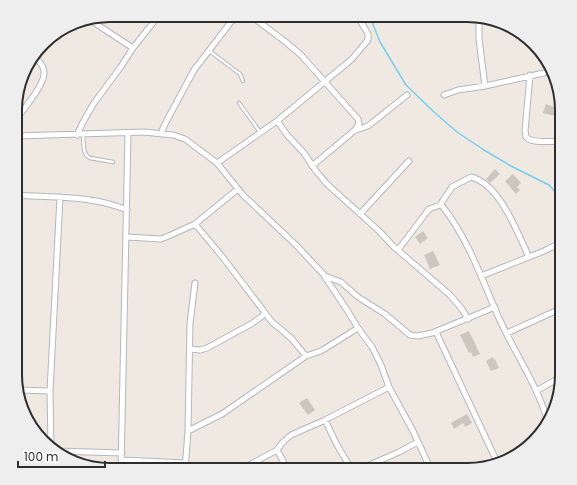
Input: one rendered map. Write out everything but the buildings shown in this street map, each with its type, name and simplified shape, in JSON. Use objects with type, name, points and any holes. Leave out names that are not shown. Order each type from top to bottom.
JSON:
[{"type":"street","points":[[80,135],[83,122],[94,103],[154,22]]},
{"type":"street","points":[[161,134],[194,70],[231,22]]},
{"type":"street","points":[[259,22],[301,55],[358,119],[359,124],[356,130]]},
{"type":"street","points":[[217,163],[276,120],[352,59],[366,43],[368,34],[361,22]]},
{"type":"street","points":[[479,23],[479,39],[485,86]]},
{"type":"street","points":[[96,24],[133,48]]},
{"type":"street","points":[[22,111],[43,80],[44,71],[42,64],[38,60]]},
{"type":"street","points":[[444,95],[458,90],[485,86],[546,72]]},
{"type":"street","points":[[530,76],[525,130],[526,136],[530,140],[555,141]]},
{"type":"street","points":[[312,166],[356,130],[368,126],[407,95]]},
{"type":"street","points":[[276,120],[288,136],[304,153],[312,166],[327,184],[398,250],[450,295],[468,319]]},
{"type":"street","points":[[122,463],[128,133]]},
{"type":"street","points":[[22,136],[128,133],[173,135],[184,139],[217,163],[238,189],[325,276],[372,347],[381,365],[389,387],[428,463]]},
{"type":"street","points":[[360,214],[409,161]]},
{"type":"street","points":[[398,250],[429,209],[440,205],[452,187],[471,177],[479,179],[500,200],[510,216],[529,257]]},
{"type":"street","points":[[127,237],[161,240],[195,224],[238,189]]},
{"type":"street","points":[[22,195],[102,201],[127,210]]},
{"type":"street","points":[[51,440],[50,391],[60,197]]},
{"type":"street","points":[[440,205],[453,220],[536,391],[545,415]]},
{"type":"street","points":[[195,224],[221,255],[272,322],[290,338],[306,356]]},
{"type":"street","points":[[481,276],[555,245]]},
{"type":"street","points":[[325,276],[341,282],[358,297],[385,314],[410,335],[418,336],[436,332],[495,307]]},
{"type":"street","points":[[122,460],[186,463],[190,323],[195,283]]},
{"type":"street","points":[[507,333],[555,311]]},
{"type":"street","points":[[190,349],[200,350],[207,348],[256,320],[265,313]]},
{"type":"street","points":[[188,431],[222,414],[306,356],[321,351],[358,328]]},
{"type":"street","points":[[436,332],[495,458]]},
{"type":"street","points":[[536,391],[554,381]]},
{"type":"street","points":[[253,463],[277,450],[291,435],[325,420],[389,387]]},
{"type":"street","points":[[24,390],[50,391]]},
{"type":"street","points":[[325,420],[348,463]]},
{"type":"street","points":[[374,463],[418,442]]},
{"type":"street","points":[[277,450],[284,463]]},
{"type":"street","points":[[66,451],[122,453]]},
{"type":"lane","points":[[208,50],[240,74],[243,81]]},
{"type":"lane","points":[[239,103],[260,132]]},
{"type":"lane","points":[[80,135],[84,154],[86,156],[113,162]]},
{"type":"waterway","points":[[372,22],[380,42],[406,85],[434,112],[457,132],[484,150],[511,166],[549,185],[555,191]]}]
